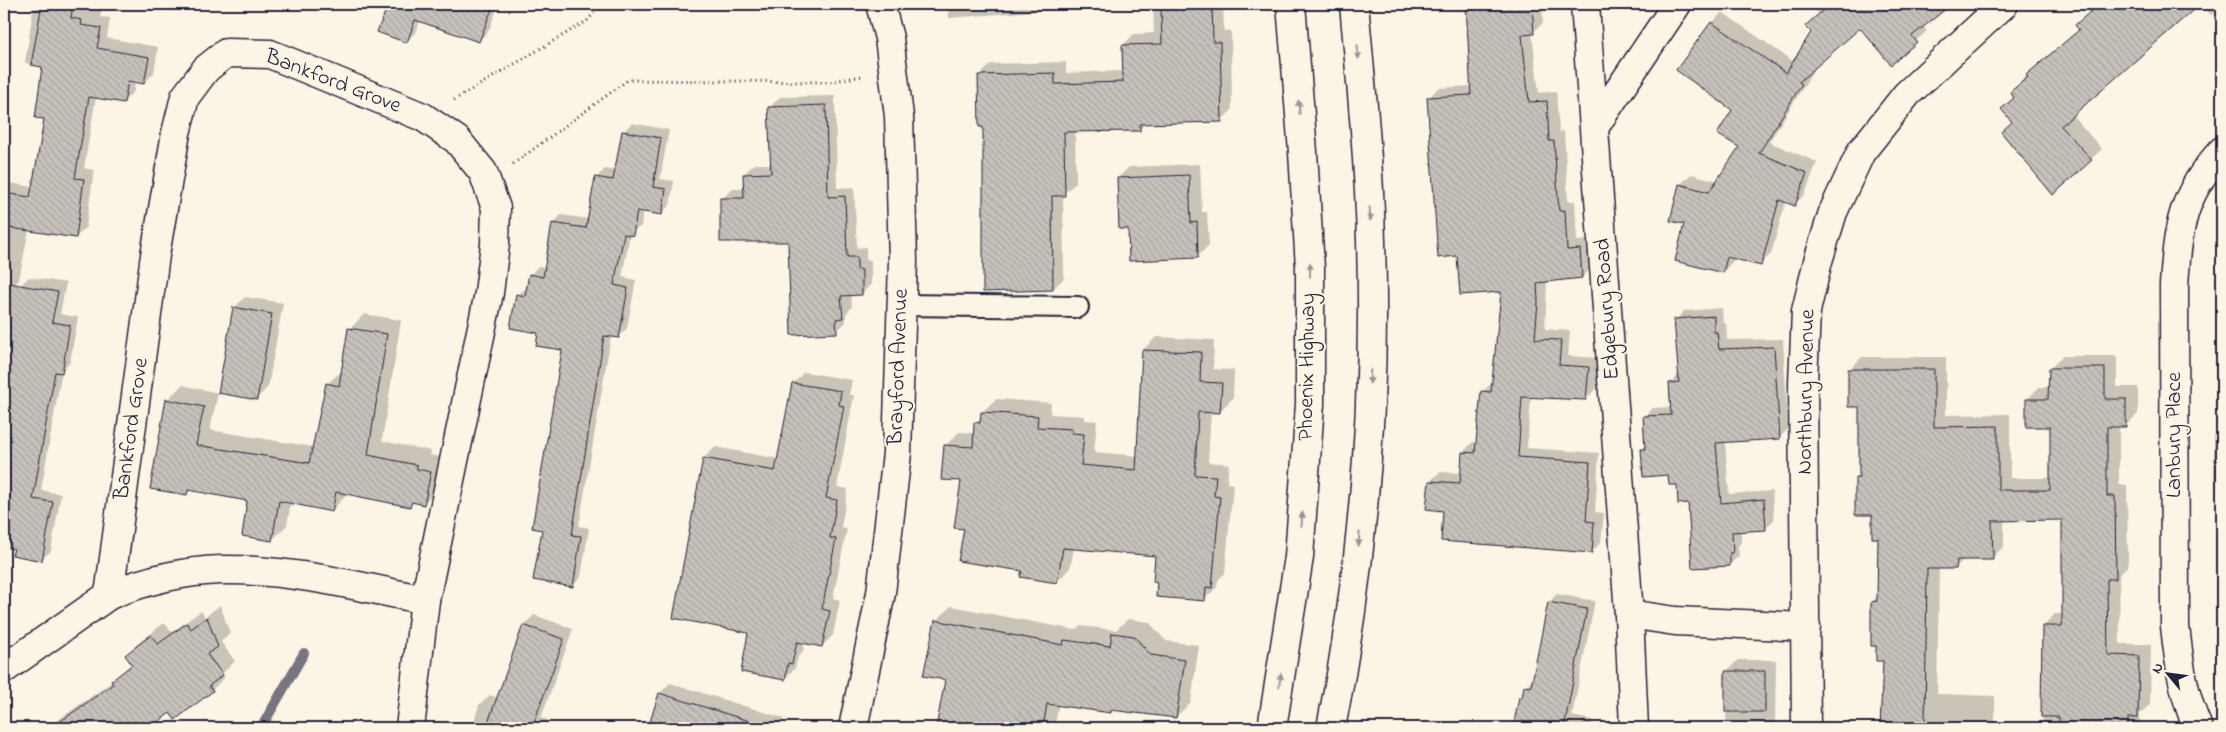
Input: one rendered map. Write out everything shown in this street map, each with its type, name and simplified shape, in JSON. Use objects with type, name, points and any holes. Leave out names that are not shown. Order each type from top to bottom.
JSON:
[{"type":"street","name":"Brayford Avenue","points":[[853,728],[880,593],[897,453],[903,261],[899,116],[889,38],[880,4]]},
{"type":"street","name":"Phoenix Highway","points":[[1272,728],[1299,557],[1310,404],[1310,268],[1303,152],[1290,4]]},
{"type":"street","points":[[1331,728],[1354,590],[1368,449],[1371,351],[1371,241],[1354,4]]},
{"type":"street","name":"Edgebury Road","points":[[1585,4],[1630,614],[1634,728]]},
{"type":"street","points":[[1595,126],[1677,4]]},
{"type":"street","name":"Northbury Avenue","points":[[1806,728],[1803,382],[1806,311],[1823,245],[1833,212],[1862,152],[1907,94],[2004,4]]},
{"type":"street","name":"Bankford Grove","points":[[109,595],[155,255],[176,133],[186,97],[206,69],[226,53],[270,54],[423,117],[457,140],[482,172],[496,208],[495,244],[489,293],[425,600],[410,728]]},
{"type":"street","name":"Lanbury Place","points":[[2198,728],[2190,712],[2180,673],[2175,626],[2174,285],[2177,236],[2189,198],[2211,163],[2222,151]]},
{"type":"street","points":[[4,669],[109,595],[141,582],[220,570],[293,575],[425,600]]},
{"type":"street","points":[[1630,614],[1675,621],[1806,627]]},
{"type":"lane","points":[[901,306],[1078,307]]},
{"type":"path","points":[[423,117],[501,74],[587,21],[602,4]]},
{"type":"path","points":[[487,183],[628,80],[829,82],[894,71]]},
{"type":"building","points":[[42,4],[73,4],[71,18],[82,20],[81,25],[101,28],[97,48],[149,57],[144,84],[128,81],[124,103],[89,97],[75,178],[84,179],[76,238],[4,227],[4,193],[30,197],[40,144],[44,119],[35,118],[42,67],[31,65]]},
{"type":"building","points":[[379,4],[494,4],[479,42],[415,20],[407,43],[377,32],[386,10],[378,7]]},
{"type":"building","points":[[1161,4],[1212,4],[1213,42],[1220,42],[1222,122],[1140,124],[1140,131],[1064,132],[1065,196],[1052,196],[1053,290],[983,292],[983,127],[979,127],[978,75],[1055,73],[1055,84],[1123,82],[1122,45],[1162,44]]},
{"type":"building","points":[[1466,4],[1532,4],[1534,34],[1522,35],[1529,102],[1547,101],[1549,141],[1554,141],[1559,211],[1565,210],[1567,250],[1580,249],[1582,278],[1537,283],[1538,301],[1535,339],[1561,340],[1559,365],[1589,367],[1586,400],[1522,397],[1518,457],[1590,462],[1586,521],[1594,522],[1592,553],[1441,541],[1443,511],[1426,509],[1429,481],[1460,483],[1462,452],[1475,453],[1481,391],[1491,392],[1501,292],[1460,295],[1457,256],[1438,258],[1427,97],[1471,95]]},
{"type":"building","points":[[1830,4],[1952,4],[1912,36],[1917,42],[1891,65],[1860,28],[1799,82],[1802,84],[1759,153],[1807,173],[1795,206],[1779,200],[1761,266],[1727,257],[1723,273],[1675,261],[1684,224],[1670,221],[1679,184],[1709,192],[1739,147],[1717,134],[1732,110],[1676,70],[1711,22],[1786,73],[1811,32],[1805,26]]},
{"type":"building","points":[[2099,4],[2200,4],[2061,126],[2092,160],[2053,195],[2001,132],[2012,122],[2001,109],[2014,98],[2010,92],[2028,77],[2026,75],[2079,30],[2075,25]]},
{"type":"building","points":[[826,105],[828,197],[845,196],[847,257],[857,257],[857,269],[862,270],[862,295],[841,296],[843,318],[836,319],[837,333],[791,335],[788,242],[720,242],[720,198],[744,198],[743,174],[771,173],[768,107]]},
{"type":"building","points":[[622,131],[661,138],[653,187],[666,189],[662,215],[637,211],[633,236],[624,234],[614,285],[628,288],[619,338],[604,336],[572,535],[581,536],[573,587],[533,580],[542,530],[532,528],[562,350],[536,346],[538,333],[510,328],[516,294],[525,296],[529,274],[543,277],[552,223],[586,228],[595,177],[613,180]]},
{"type":"building","points":[[1189,175],[1191,223],[1197,222],[1198,258],[1129,261],[1128,229],[1119,229],[1117,178]]},
{"type":"building","points":[[4,282],[58,292],[52,322],[70,325],[62,373],[55,372],[33,499],[53,502],[42,561],[12,555],[14,549],[4,547]]},
{"type":"building","points":[[233,307],[272,314],[257,400],[218,393]]},
{"type":"building","points":[[1714,316],[1714,332],[1717,332],[1719,349],[1774,347],[1780,439],[1716,443],[1721,503],[1764,499],[1766,530],[1732,532],[1733,552],[1730,553],[1730,566],[1692,568],[1688,503],[1678,504],[1677,485],[1669,485],[1668,475],[1643,477],[1641,449],[1645,449],[1643,416],[1671,415],[1669,383],[1679,382],[1674,319]]},
{"type":"building","points":[[348,328],[387,334],[368,455],[417,465],[417,469],[431,472],[424,505],[412,502],[410,507],[336,492],[332,512],[279,501],[272,541],[242,536],[247,501],[188,490],[187,495],[150,489],[166,399],[204,407],[196,445],[309,463],[326,383],[339,386]]},
{"type":"building","points":[[1142,350],[1201,352],[1200,382],[1222,383],[1220,413],[1198,412],[1195,475],[1216,476],[1214,496],[1220,497],[1212,588],[1206,587],[1205,601],[1156,597],[1157,583],[1153,582],[1155,556],[1063,548],[1057,583],[1020,577],[1022,571],[958,561],[964,529],[954,528],[961,481],[941,480],[944,445],[973,447],[974,422],[980,423],[981,412],[1038,416],[1037,427],[1072,429],[1072,433],[1084,434],[1081,465],[1136,470]]},
{"type":"building","points":[[2049,368],[2105,368],[2105,399],[2126,399],[2126,427],[2107,427],[2107,496],[2115,496],[2116,579],[2107,579],[2108,655],[2139,656],[2138,718],[2128,718],[2128,728],[2059,728],[2059,717],[2041,717],[2042,626],[2062,626],[2062,520],[1992,521],[1993,560],[1957,560],[1956,569],[1927,569],[1925,728],[1880,728],[1883,661],[1876,661],[1876,646],[1871,646],[1871,602],[1877,601],[1878,538],[1872,538],[1872,515],[1855,515],[1855,477],[1859,477],[1859,407],[1848,407],[1848,369],[1934,369],[1934,427],[1998,426],[1998,490],[2050,490],[2050,427],[2026,427],[2026,399],[2048,399]]},
{"type":"building","points":[[792,383],[841,391],[839,405],[844,406],[826,498],[837,500],[830,538],[836,539],[822,609],[830,611],[822,647],[797,642],[792,664],[788,663],[785,680],[741,672],[748,633],[673,618],[703,458],[775,471]]},
{"type":"building","points":[[1548,602],[1587,609],[1564,728],[1513,728],[1519,697],[1522,698],[1524,686],[1531,687]]},
{"type":"building","points":[[207,617],[218,647],[207,654],[223,675],[209,686],[213,691],[175,720],[170,713],[150,728],[51,728],[113,684],[111,681],[132,665],[125,655],[151,635],[158,644],[187,623],[191,629]]},
{"type":"building","points":[[935,620],[1063,645],[1064,640],[1110,646],[1112,633],[1134,636],[1151,655],[1185,660],[1176,718],[1111,710],[1111,713],[1047,704],[1043,728],[936,728],[945,680],[923,676]]},
{"type":"building","points":[[523,625],[564,639],[532,728],[486,728]]},
{"type":"building","points":[[1725,671],[1765,671],[1765,712],[1725,712]]},
{"type":"building","points":[[659,693],[753,722],[752,728],[648,728]]},
{"type":"waterway","points":[[261,728],[304,653]]}]
